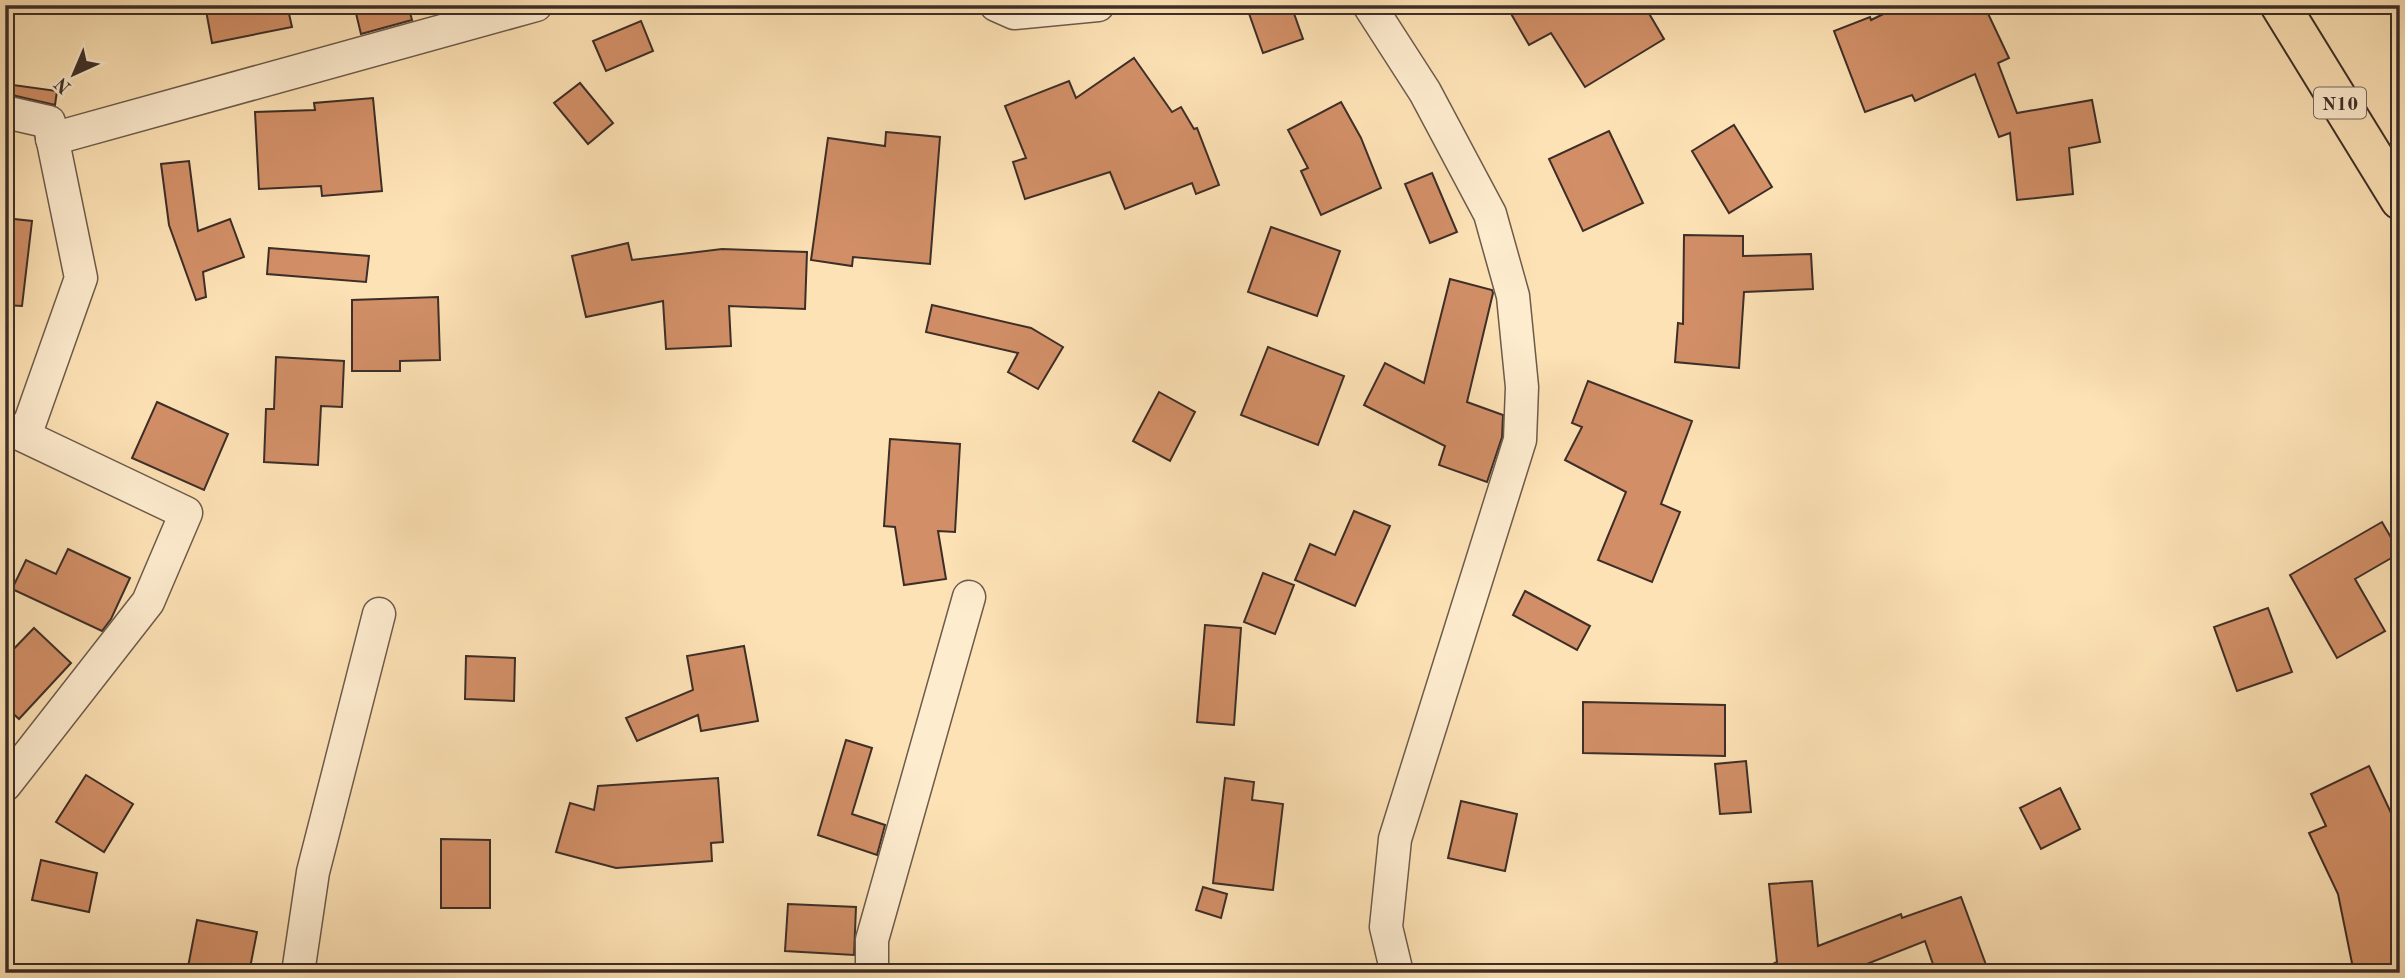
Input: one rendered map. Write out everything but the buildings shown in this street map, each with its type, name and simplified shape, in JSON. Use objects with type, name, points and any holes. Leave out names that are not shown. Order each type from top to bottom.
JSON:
[{"type":"highway","name":"N10","points":[[2280,5],[2400,200]]},
{"type":"street","points":[[52,139],[536,5]]},
{"type":"street","points":[[996,5],[1014,13],[1098,5]]},
{"type":"street","points":[[1369,5],[1425,92],[1490,214],[1513,296],[1522,387],[1520,440],[1395,839],[1386,927],[1397,973]]},
{"type":"street","points":[[5,112],[49,122],[81,278],[15,432],[186,513],[148,602],[5,785]]},
{"type":"street","points":[[872,973],[872,940],[969,597]]},
{"type":"street","points":[[298,973],[313,872],[379,614]]}]
